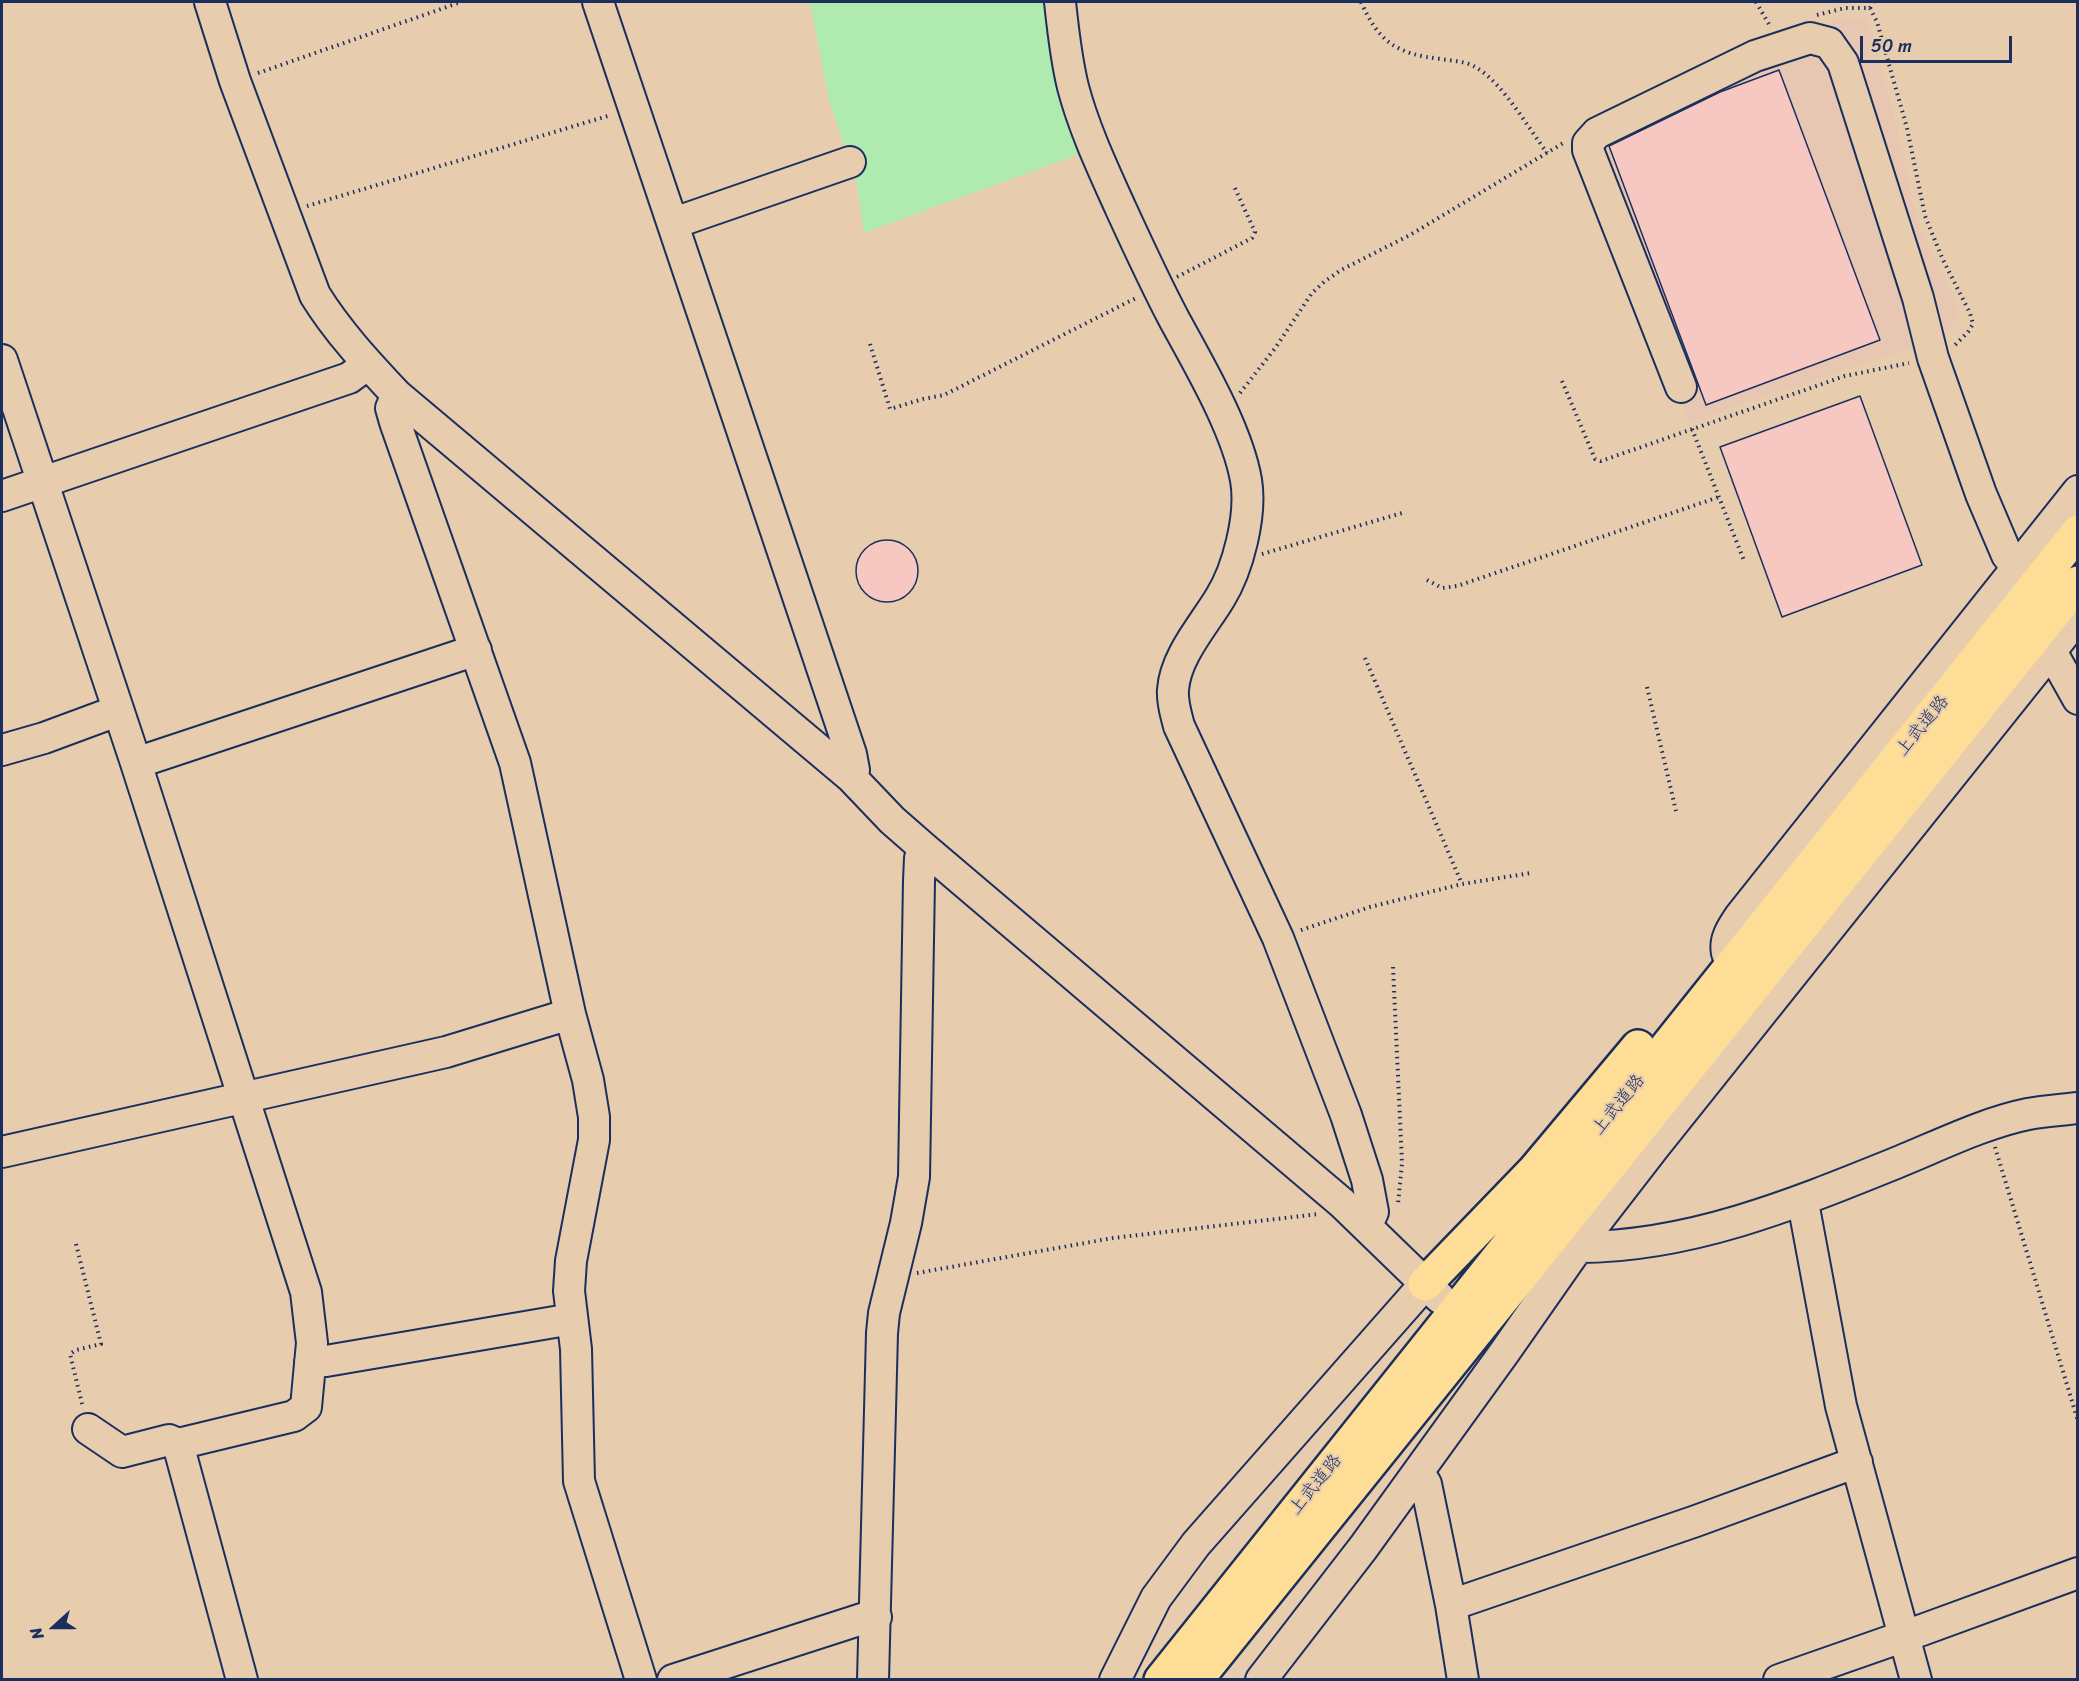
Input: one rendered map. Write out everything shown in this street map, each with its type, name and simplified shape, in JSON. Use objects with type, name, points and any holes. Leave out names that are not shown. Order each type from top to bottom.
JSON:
[{"type":"highway","name":"上武道路","points":[[1161,1680],[1772,914],[2027,576],[2078,532]]},
{"type":"highway","name":"上武道路","points":[[1196,1680],[2044,643],[2078,583]]},
{"type":"highway","points":[[1432,1291],[1657,1024],[1727,953],[1772,914]]},
{"type":"street","points":[[210,2],[235,81],[315,295],[332,322],[397,395],[851,777],[892,820],[924,848],[1342,1203],[1432,1291],[1196,1544],[1155,1598],[1115,1680]]},
{"type":"street","points":[[598,2],[851,754],[854,770],[851,777]]},
{"type":"street","points":[[1060,2],[1066,53],[1087,132],[1157,287],[1223,416],[1241,460],[1246,483],[1246,508],[1238,556],[1222,596],[1187,650],[1176,676],[1173,704],[1179,726],[1278,938],[1346,1115],[1367,1180],[1373,1212],[1373,1232]]},
{"type":"street","points":[[1681,387],[1587,143],[1597,133],[1755,56],[1810,38],[1829,43],[1843,63],[1918,298],[1933,358],[1981,494],[2007,555],[2027,576]]},
{"type":"street","points":[[674,223],[850,162]]},
{"type":"street","points":[[2,360],[136,763],[306,1292],[311,1353],[306,1407],[294,1416],[178,1444],[169,1440],[122,1452],[88,1429]]},
{"type":"street","points":[[2,496],[349,378],[368,364]]},
{"type":"street","points":[[397,395],[391,408],[394,422],[514,763],[570,1014],[588,1080],[594,1117],[594,1140],[571,1261],[570,1291],[576,1349],[579,1481],[641,1680]]},
{"type":"street","points":[[1727,953],[1727,939],[1740,916],[2027,576],[2078,491]]},
{"type":"street","points":[[1261,1680],[1419,1472],[1495,1346],[1579,1247],[2044,643],[2078,617]]},
{"type":"street","points":[[2044,643],[2078,699]]},
{"type":"street","points":[[136,763],[476,650]]},
{"type":"street","points":[[2,750],[44,738],[117,711]]},
{"type":"street","points":[[873,1680],[882,1333],[884,1313],[906,1223],[914,1177],[919,881],[920,858],[924,848]]},
{"type":"street","points":[[2,1152],[446,1052],[570,1014]]},
{"type":"street","points":[[1579,1247],[1692,1234],[1801,1201],[1988,1126],[2027,1114],[2078,1108]]},
{"type":"street","points":[[1801,1201],[1834,1374],[1916,1680]]},
{"type":"street","points":[[311,1353],[326,1361],[572,1319]]},
{"type":"street","points":[[178,1444],[242,1680]]},
{"type":"street","points":[[1451,1605],[1696,1521],[1857,1462]]},
{"type":"street","points":[[1419,1472],[1426,1484],[1451,1605],[1463,1680]]},
{"type":"street","points":[[1779,1680],[2078,1573]]},
{"type":"street","points":[[673,1680],[865,1618],[876,1617]]},
{"type":"path","points":[[235,81],[461,2]]},
{"type":"path","points":[[1361,2],[1371,24],[1395,48],[1476,67],[1495,83],[1546,153]]},
{"type":"path","points":[[1756,2],[1772,29],[1762,33]]},
{"type":"path","points":[[1870,8],[1873,2]]},
{"type":"path","points":[[1807,18],[1845,8],[1870,8]]},
{"type":"path","points":[[1562,381],[1595,459],[1601,461],[1845,376],[1933,358],[1954,346],[1968,332],[1973,324],[1970,313],[1943,260],[1925,216],[1907,128],[1877,21],[1870,8]]},
{"type":"path","points":[[284,213],[634,108]]},
{"type":"path","points":[[1223,416],[1276,347],[1312,293],[1324,282],[1341,270],[1410,235],[1566,141]]},
{"type":"path","points":[[870,344],[890,409],[944,395],[1252,238],[1255,232],[1233,184]]},
{"type":"path","points":[[1692,429],[1745,563]]},
{"type":"path","points":[[1427,580],[1442,588],[1457,586],[1719,497]]},
{"type":"path","points":[[1238,556],[1251,557],[1402,513]]},
{"type":"path","points":[[1365,658],[1461,884]]},
{"type":"path","points":[[1647,687],[1676,811]]},
{"type":"path","points":[[1278,938],[1370,907],[1461,884],[1531,873]]},
{"type":"path","points":[[1373,1232],[1390,1228],[1398,1207],[1402,1163],[1393,967]]},
{"type":"path","points":[[1988,1126],[2078,1421]]},
{"type":"path","points":[[893,1278],[1113,1238],[1328,1213],[1342,1203]]},
{"type":"path","points":[[76,1244],[100,1344],[76,1350],[70,1354],[88,1429]]},
{"type":"shaded area","points":[[1864,17],[1870,27],[1893,112],[1916,213],[1925,240],[1961,313],[1944,336],[1691,421],[1671,385],[1574,140],[1776,40],[1837,20]]},
{"type":"green space","points":[[810,2],[1053,2],[1085,152],[864,233],[856,180],[829,100]]},
{"type":"building","points":[[1779,70],[1880,340],[1706,405],[1609,146],[1720,92]]},
{"type":"building","points":[[1860,396],[1922,565],[1782,617],[1720,447]]},
{"type":"building","points":[[881,540],[893,540],[909,549],[916,559],[918,571],[916,583],[909,593],[893,602],[881,602],[870,597],[861,588],[856,577],[856,565],[861,554],[870,545]]}]
